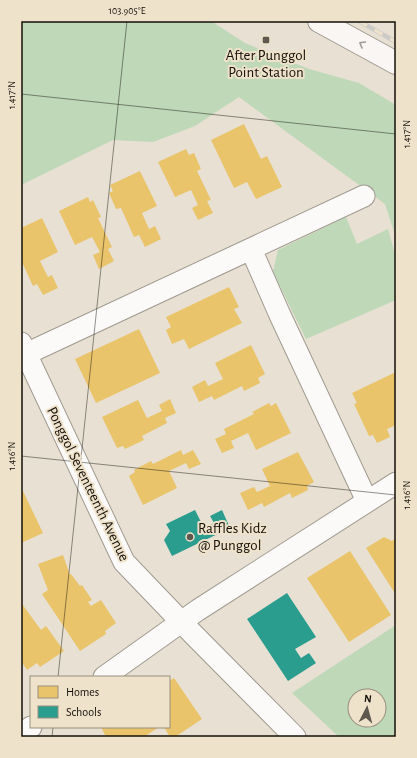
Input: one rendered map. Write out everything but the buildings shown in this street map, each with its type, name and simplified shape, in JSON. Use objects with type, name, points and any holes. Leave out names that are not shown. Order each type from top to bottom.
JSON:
[{"type":"main road","points":[[319,21],[396,64]]},
{"type":"street","name":"Ponggol Seventeenth Avenue","points":[[295,737],[181,623],[124,562],[24,348],[251,249],[364,196]]},
{"type":"street","points":[[251,249],[282,320],[367,502]]},
{"type":"street","points":[[105,676],[181,623],[396,482]]},
{"type":"street","points":[[21,734],[30,728]]},
{"type":"green space","points":[[21,21],[211,21],[245,43],[309,69],[359,83],[396,105],[396,238],[385,204],[239,97],[195,126],[153,142],[113,140],[21,185]]},
{"type":"green space","points":[[346,217],[357,244],[388,229],[396,258],[396,300],[306,339],[273,272],[278,250]]},
{"type":"green space","points":[[396,625],[396,737],[339,737],[292,693]]},
{"type":"railway","points":[[359,21],[396,42]]},
{"type":"place","name":"After Punggol Point Station","points":[[266,40]]},
{"type":"place","name":"Raffles Kidz @ Punggol","points":[[190,537]]}]
